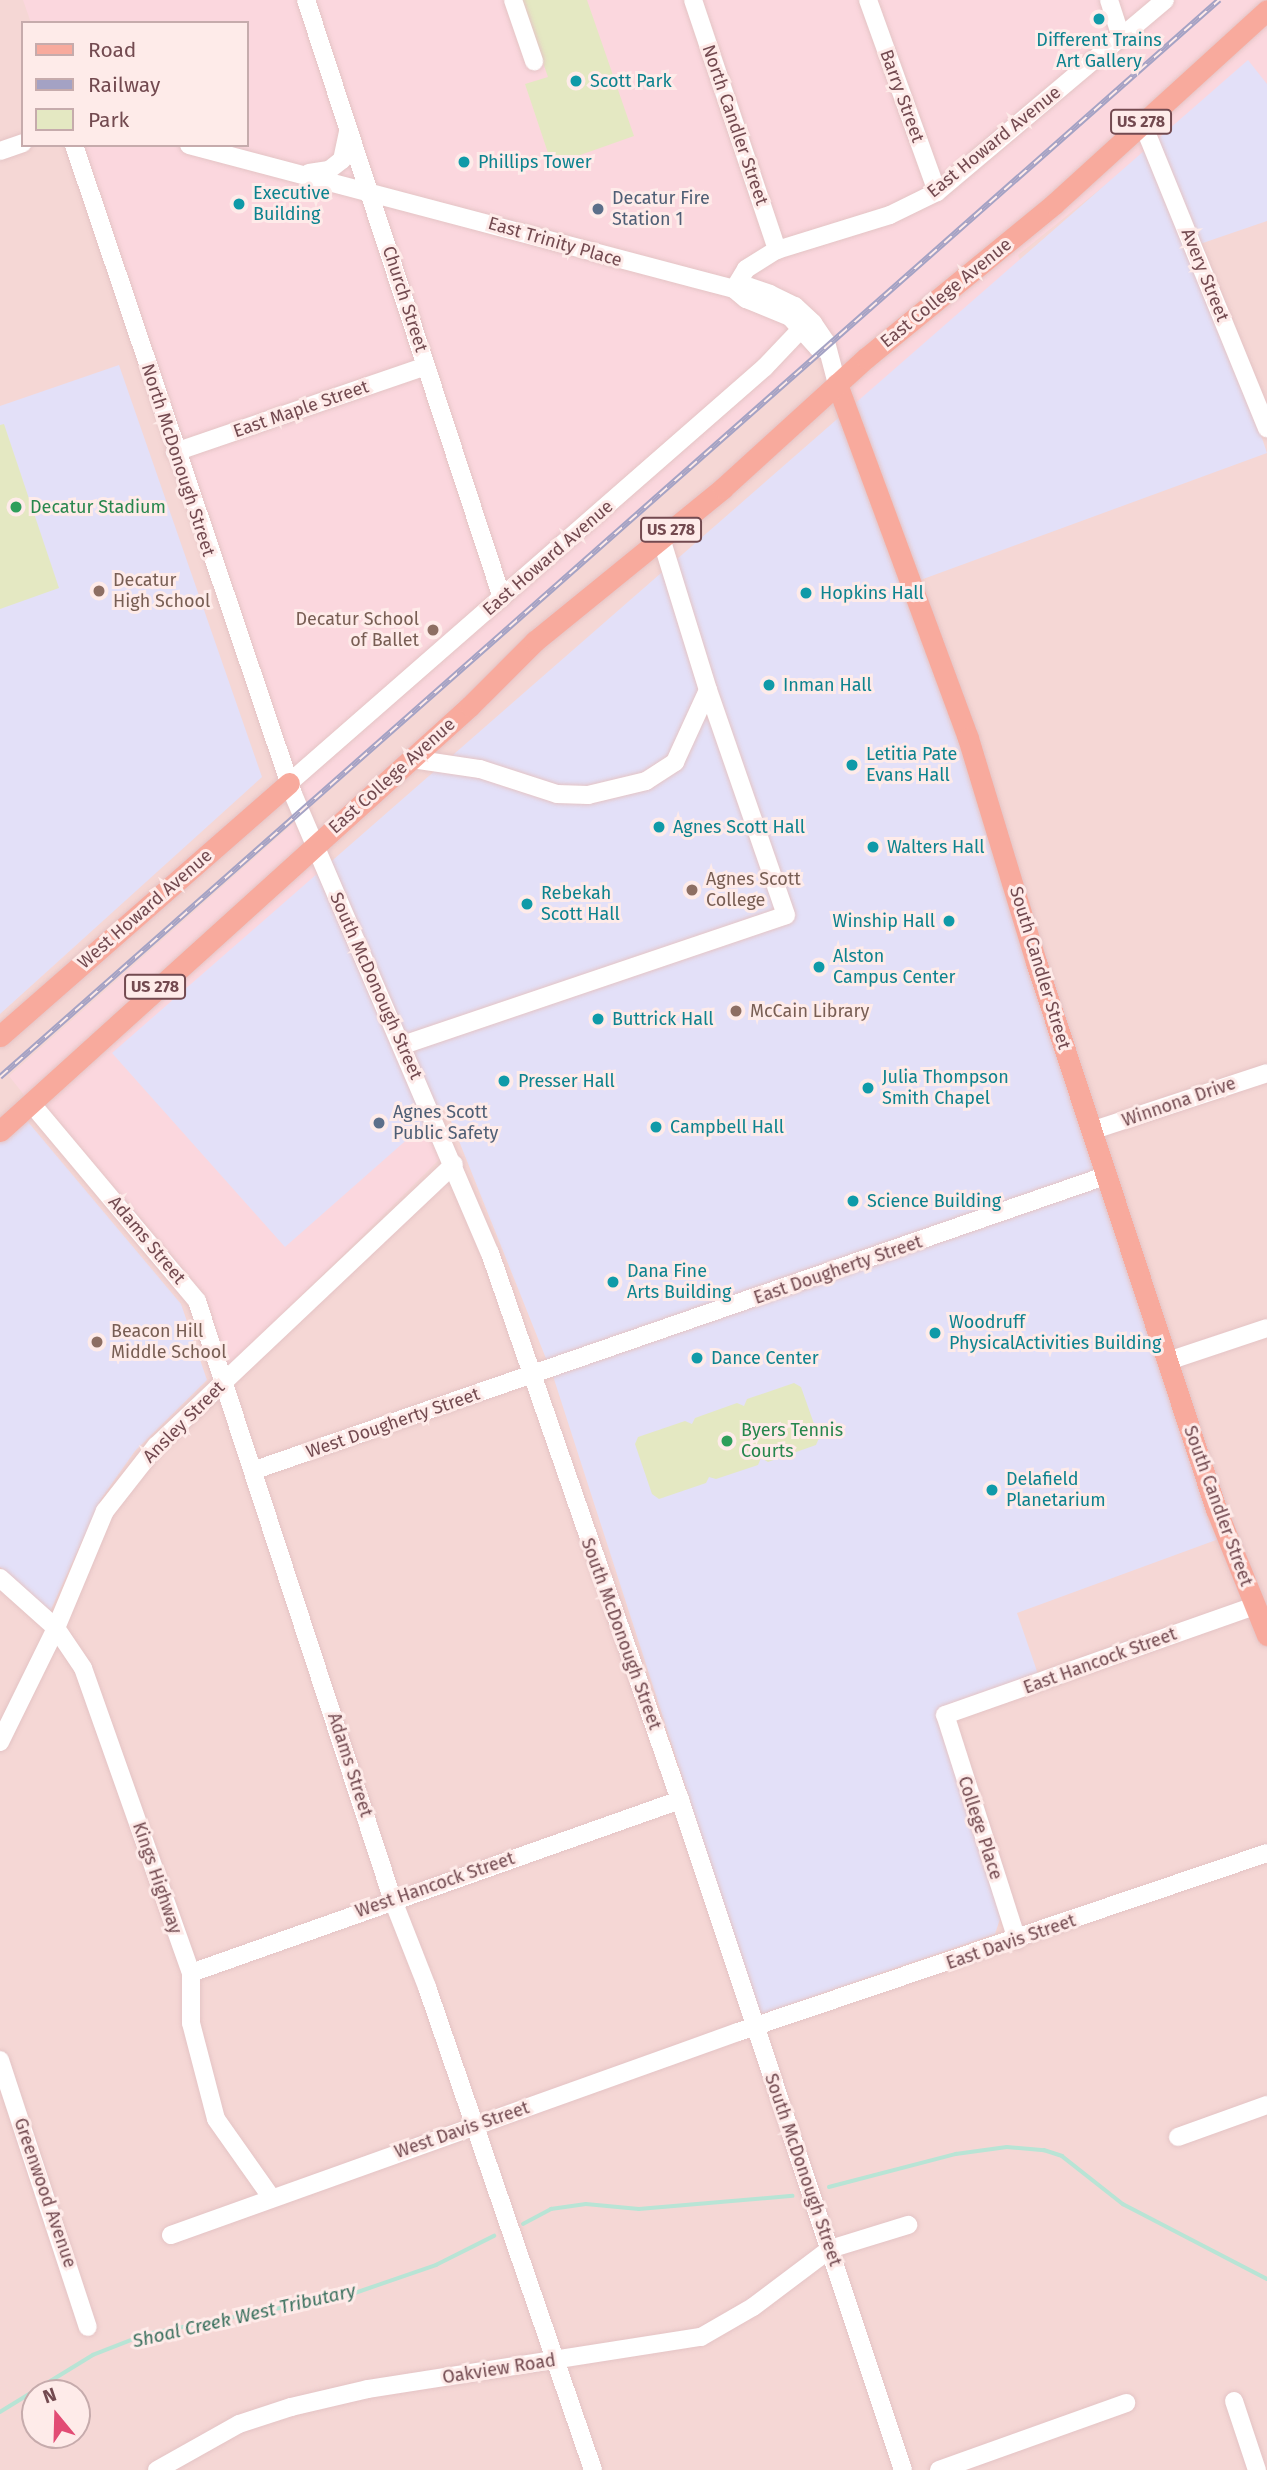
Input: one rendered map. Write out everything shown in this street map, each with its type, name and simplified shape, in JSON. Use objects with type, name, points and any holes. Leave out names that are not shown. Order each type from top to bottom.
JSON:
[{"type":"main road","name":"East College Avenue","points":[[313,846],[470,706],[537,655],[621,572],[837,384],[1054,204],[1267,10]]},
{"type":"main road","name":"South Candler Street","points":[[837,384],[968,738],[1105,1176],[1254,1606],[1267,1635]]},
{"type":"main road","name":"West Howard Avenue","points":[[0,1036],[289,783]]},
{"type":"main road","name":"US 278","points":[[0,1131],[313,846]]},
{"type":"street","name":"Church Street","points":[[306,0],[502,598]]},
{"type":"street","points":[[513,0],[534,61]]},
{"type":"street","name":"North Candler Street","points":[[693,0],[773,253],[770,294]]},
{"type":"street","name":"Barry Street","points":[[867,0],[937,192]]},
{"type":"street","points":[[1109,0],[1121,37]]},
{"type":"street","name":"East Howard Avenue","points":[[738,290],[746,269],[773,253],[890,215],[937,192],[1165,0]]},
{"type":"street","name":"Avery Street","points":[[1142,122],[1267,429]]},
{"type":"street","points":[[297,173],[324,171],[337,165],[345,153],[348,128]]},
{"type":"street","points":[[0,151],[21,145]]},
{"type":"street","name":"North McDonough Street","points":[[75,147],[175,452],[300,812]]},
{"type":"street","name":"East Trinity Place","points":[[197,147],[738,290],[750,287],[795,306],[813,323],[825,349]]},
{"type":"street","name":"East Trinity Place","points":[[738,290],[746,299],[795,323]]},
{"type":"street","points":[[795,323],[818,348],[825,349]]},
{"type":"street","name":"East Howard Avenue","points":[[289,783],[765,367],[795,323]]},
{"type":"street","name":"South Candler Street","points":[[825,349],[837,384]]},
{"type":"street","name":"East Maple Street","points":[[175,452],[426,366]]},
{"type":"street","points":[[403,1045],[786,915],[708,690],[661,538]]},
{"type":"street","points":[[412,759],[480,769],[558,794],[624,789],[663,773],[675,762],[708,690]]},
{"type":"street","name":"South McDonough Street","points":[[300,812],[454,1164],[680,1800],[903,2470]]},
{"type":"street","name":"Winnona Drive","points":[[1091,1131],[1267,1073]]},
{"type":"street","name":"Adams Street","points":[[31,1103],[197,1301],[255,1470],[393,1899],[593,2470]]},
{"type":"street","name":"Ansley Street","points":[[0,1742],[55,1628],[105,1511],[156,1446],[454,1164]]},
{"type":"street","name":"East Dougherty Street","points":[[530,1376],[1105,1176]]},
{"type":"street","points":[[1168,1361],[1267,1328]]},
{"type":"street","name":"West Dougherty Street","points":[[255,1470],[530,1376]]},
{"type":"street","name":"Kings Highway","points":[[0,1578],[55,1628],[83,1668],[191,1973],[191,2023],[216,2119],[271,2197]]},
{"type":"street","name":"East Hancock Street","points":[[945,1715],[1254,1606]]},
{"type":"street","name":"College Place","points":[[945,1715],[1017,1940]]},
{"type":"street","name":"West Hancock Street","points":[[191,1973],[393,1899],[680,1800]]},
{"type":"street","name":"East Davis Street","points":[[754,2027],[1267,1853]]},
{"type":"street","name":"West Davis Street","points":[[171,2235],[271,2197],[754,2027]]},
{"type":"street","name":"Greenwood Avenue","points":[[0,2060],[88,2327]]},
{"type":"street","points":[[1178,2137],[1267,2105]]},
{"type":"street","name":"Oakview Road","points":[[157,2470],[239,2424],[291,2407],[368,2389],[701,2337],[753,2307],[830,2249],[908,2225]]},
{"type":"street","points":[[1234,2401],[1257,2470]]},
{"type":"street","points":[[939,2470],[1126,2403]]},
{"type":"shaded area","points":[[0,0],[1267,0],[1267,2470],[0,2470]]},
{"type":"shaded area","points":[[23,0],[1267,0],[1267,84],[1248,61],[1150,149],[1018,255],[1073,392],[870,464],[829,342],[304,811],[74,147],[248,147],[248,21],[30,21]]},
{"type":"shaded area","points":[[1248,60],[1267,84],[1267,221],[1197,245],[1267,453],[915,582],[1227,1536],[1017,1613],[1039,1677],[945,1709],[1001,1916],[995,1934],[759,2015],[553,1376],[445,1106],[285,1247],[112,1053]]},
{"type":"shaded area","name":"Decatur High School","points":[[119,365],[262,777],[0,1014],[0,406]]},
{"type":"shaded area","points":[[305,813],[445,1154],[221,1375],[192,1305],[9,1076]]},
{"type":"shaded area","name":"Beacon Hill Middle School","points":[[23,1116],[181,1304],[207,1380],[135,1451],[101,1499],[50,1612],[0,1567],[0,1137]]},
{"type":"green space","name":"Scott Park","points":[[521,0],[587,0],[634,136],[552,165],[525,84],[548,77]]},
{"type":"green space","name":"Decatur Stadium","points":[[4,424],[59,588],[0,609],[0,425]]},
{"type":"green space","name":"Byers Tennis Courts","points":[[794,1383],[801,1387],[819,1438],[816,1445],[768,1462],[761,1458],[758,1465],[716,1479],[709,1477],[706,1483],[659,1499],[652,1494],[635,1444],[638,1437],[685,1421],[692,1424],[695,1418],[737,1403],[744,1406],[747,1399]]},
{"type":"waterway","name":"Shoal Creek West Tributary","points":[[829,2187],[956,2154],[1007,2147],[1044,2150],[1062,2156],[1123,2204],[1267,2279]]},
{"type":"waterway","name":"Shoal Creek West Tributary","points":[[523,2224],[551,2209],[586,2204],[639,2209],[792,2196]]},
{"type":"waterway","name":"Shoal Creek West Tributary","points":[[0,2412],[93,2355],[147,2334],[352,2294],[436,2265],[494,2236]]},
{"type":"railway","points":[[0,1077],[1219,0]]},
{"type":"place","name":"Different Trains Art Gallery","points":[[1099,19]]},
{"type":"place","name":"Scott Park","points":[[576,81]]},
{"type":"place","name":"Phillips Tower","points":[[464,162]]},
{"type":"place","name":"Executive Building","points":[[239,204]]},
{"type":"place","name":"Decatur Fire Station 1","points":[[598,209]]},
{"type":"place","name":"Decatur Stadium","points":[[16,507]]},
{"type":"place","name":"Decatur High School","points":[[99,591]]},
{"type":"place","name":"Hopkins Hall","points":[[806,593]]},
{"type":"place","name":"Decatur School of Ballet","points":[[433,630]]},
{"type":"place","name":"Inman Hall","points":[[769,685]]},
{"type":"place","name":"Letitia Pate Evans Hall","points":[[852,765]]},
{"type":"place","name":"Agnes Scott Hall","points":[[659,827]]},
{"type":"place","name":"Walters Hall","points":[[873,847]]},
{"type":"place","name":"Agnes Scott College","points":[[692,890]]},
{"type":"place","name":"Rebekah Scott Hall","points":[[527,904]]},
{"type":"place","name":"Winship Hall","points":[[949,921]]},
{"type":"place","name":"Alston Campus Center","points":[[819,967]]},
{"type":"place","name":"McCain Library","points":[[736,1011]]},
{"type":"place","name":"Buttrick Hall","points":[[598,1019]]},
{"type":"place","name":"Presser Hall","points":[[504,1081]]},
{"type":"place","name":"Julia Thompson Smith Chapel","points":[[868,1088]]},
{"type":"place","name":"Agnes Scott Public Safety","points":[[379,1123]]},
{"type":"place","name":"Campbell Hall","points":[[656,1127]]},
{"type":"place","name":"Science Building","points":[[853,1201]]},
{"type":"place","name":"Dana Fine Arts Building","points":[[613,1282]]},
{"type":"place","name":"Woodruff PhysicalActivities Building","points":[[935,1333]]},
{"type":"place","name":"Beacon Hill Middle School","points":[[97,1342]]},
{"type":"place","name":"Dance Center","points":[[697,1358]]},
{"type":"place","name":"Byers Tennis Courts","points":[[727,1441]]},
{"type":"place","name":"Delafield Planetarium","points":[[992,1490]]}]
